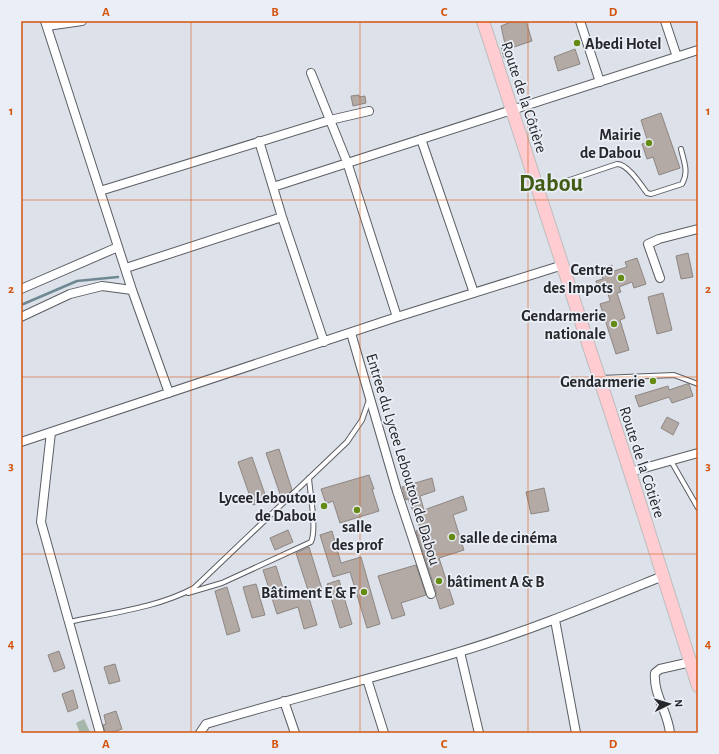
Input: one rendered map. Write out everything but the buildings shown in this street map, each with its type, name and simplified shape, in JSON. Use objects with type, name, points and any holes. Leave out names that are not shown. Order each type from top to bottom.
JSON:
[{"type":"main road","name":"Route de la Côtière","points":[[483,21],[698,686]]},
{"type":"street","points":[[82,21],[46,24],[132,290],[169,393]]},
{"type":"street","points":[[580,21],[600,82]]},
{"type":"street","points":[[665,21],[677,57]]},
{"type":"street","points":[[273,187],[698,50]]},
{"type":"street","points":[[310,73],[347,162],[397,318]]},
{"type":"street","points":[[100,191],[259,141],[330,120],[370,111]]},
{"type":"street","points":[[421,139],[474,293]]},
{"type":"street","points":[[259,141],[282,217],[324,342]]},
{"type":"street","points":[[126,268],[282,217]]},
{"type":"street","points":[[660,278],[648,244],[659,239],[698,229]]},
{"type":"street","points":[[21,289],[118,247]]},
{"type":"street","points":[[21,442],[563,265]]},
{"type":"street","points":[[21,317],[70,294],[102,286],[132,290]]},
{"type":"street","name":"Entree du Lycee Leboutou de Dabou","points":[[351,333],[397,491],[431,594]]},
{"type":"street","points":[[51,432],[41,522],[100,733]]},
{"type":"street","points":[[630,472],[697,455]]},
{"type":"street","points":[[200,733],[206,724],[460,652],[554,620],[663,576]]},
{"type":"street","points":[[554,620],[576,733]]},
{"type":"street","points":[[460,652],[479,733]]},
{"type":"street","points":[[670,733],[666,713],[654,682],[655,673],[660,669],[691,662]]},
{"type":"street","points":[[367,678],[384,733]]},
{"type":"street","points":[[284,701],[295,733]]},
{"type":"lane","points":[[538,191],[617,164],[622,164],[647,193],[651,194],[682,184],[685,178],[686,170],[681,149]]},
{"type":"lane","points":[[599,378],[674,375],[698,384]]},
{"type":"lane","points":[[179,596],[194,588],[347,442],[362,420],[370,398]]},
{"type":"lane","points":[[670,461],[698,508]]},
{"type":"lane","points":[[69,622],[156,604],[222,583],[311,542],[313,537],[313,527],[308,478]]},
{"type":"green space","points":[[84,719],[90,732],[80,733],[76,723]]},
{"type":"waterway","points":[[21,305],[77,281],[118,277]]},
{"type":"place","name":"Abedi Hotel","points":[[577,43]]},
{"type":"place","name":"Mairie de Dabou","points":[[649,143]]},
{"type":"place","name":"Centre des Impots","points":[[621,278]]},
{"type":"place","name":"Gendarmerie nationale","points":[[614,324]]},
{"type":"place","name":"Gendarmerie","points":[[653,381]]},
{"type":"place","name":"Lycee Leboutou de Dabou","points":[[324,506]]},
{"type":"place","name":"salle des prof","points":[[357,510]]},
{"type":"place","name":"salle de cinéma","points":[[452,537]]},
{"type":"place","name":"bâtiment A & B","points":[[439,581]]},
{"type":"place","name":"Bâtiment E & F","points":[[364,592]]},
{"type":"district","name":"Dabou","points":[[551,183]]}]
